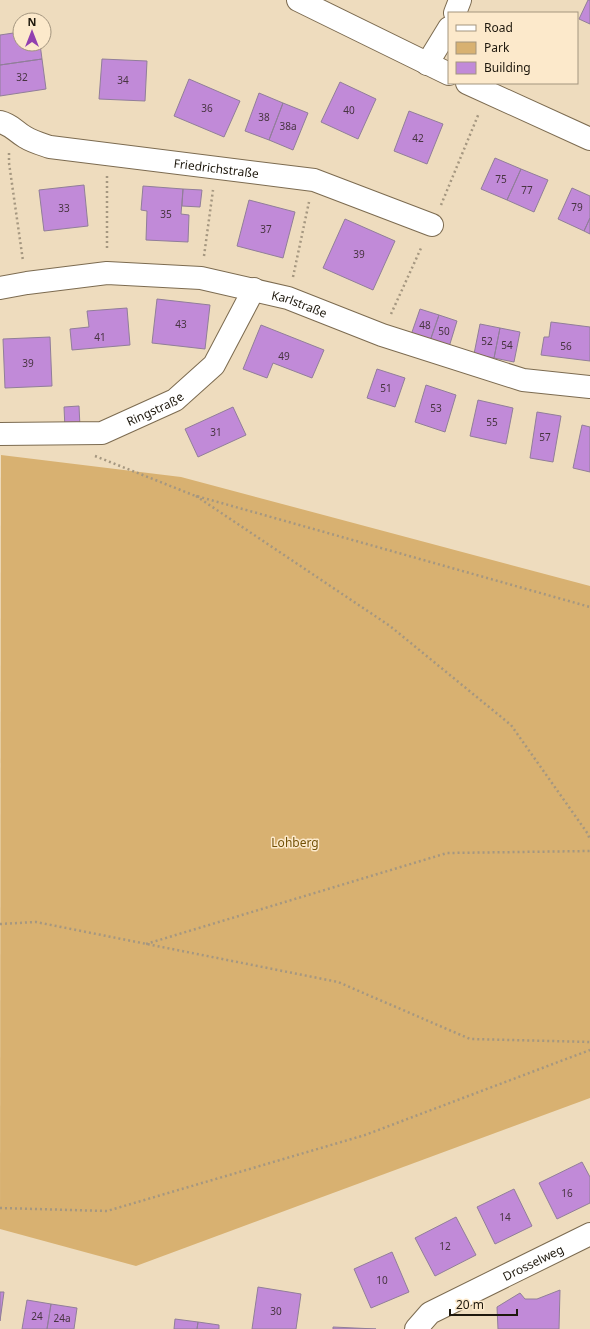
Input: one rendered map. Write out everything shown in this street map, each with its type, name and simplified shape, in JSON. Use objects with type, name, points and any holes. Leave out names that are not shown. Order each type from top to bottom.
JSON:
[{"type":"street","points":[[298,0],[448,74]]},
{"type":"street","points":[[455,12],[460,0]]},
{"type":"street","points":[[427,64],[448,30]]},
{"type":"street","points":[[469,84],[590,139]]},
{"type":"street","name":"Friedrichstraße","points":[[0,122],[9,124],[24,136],[35,142],[50,147],[314,180],[432,225]]},
{"type":"street","name":"Karlstraße","points":[[0,288],[26,283],[107,273],[201,278],[288,298],[382,336],[523,380],[590,387]]},
{"type":"street","name":"Ringstraße","points":[[0,434],[102,433],[175,400],[214,365],[254,289]]},
{"type":"street","name":"Drosselweg","points":[[416,1329],[430,1313],[590,1234]]},
{"type":"path","points":[[397,302],[432,225],[488,93]]},
{"type":"path","points":[[107,154],[107,273]]},
{"type":"path","points":[[9,163],[26,283]]},
{"type":"path","points":[[201,278],[216,167]]},
{"type":"path","points":[[288,298],[314,180]]},
{"type":"path","points":[[93,456],[193,495],[590,607]]},
{"type":"path","points":[[193,495],[390,626],[511,725],[588,834],[590,840]]},
{"type":"path","points":[[145,944],[447,853],[590,851]]},
{"type":"path","points":[[0,924],[36,922],[338,982],[470,1039],[590,1042]]},
{"type":"path","points":[[0,1208],[107,1211],[364,1135],[590,1050]]},
{"type":"green space","name":"Lohberg","points":[[1,455],[181,477],[590,586],[590,1098],[136,1266],[0,1229]]},
{"type":"building","points":[[588,0],[590,0],[590,24],[579,19]]},
{"type":"building","points":[[12,33],[12,52],[41,52],[42,59],[0,65],[0,35]]},
{"type":"building","points":[[42,59],[46,89],[0,96],[0,65]]},
{"type":"building","points":[[102,59],[147,61],[145,101],[99,99]]},
{"type":"building","points":[[189,79],[240,101],[224,137],[174,116]]},
{"type":"building","points":[[340,82],[376,99],[358,139],[321,122]]},
{"type":"building","points":[[259,93],[283,103],[269,140],[245,131]]},
{"type":"building","points":[[283,103],[308,113],[293,150],[269,140]]},
{"type":"building","points":[[409,111],[443,124],[427,164],[394,151]]},
{"type":"building","points":[[495,158],[521,169],[507,200],[481,189]]},
{"type":"building","points":[[521,169],[548,180],[534,212],[507,200]]},
{"type":"building","points":[[84,185],[88,226],[44,231],[39,190]]},
{"type":"building","points":[[143,186],[183,189],[181,214],[189,215],[188,242],[146,240],[147,211],[141,210]]},
{"type":"building","points":[[572,188],[590,196],[590,218],[584,231],[558,219]]},
{"type":"building","points":[[183,189],[202,190],[200,207],[182,206]]},
{"type":"building","points":[[249,200],[295,212],[283,258],[237,246]]},
{"type":"building","points":[[590,218],[590,234],[584,231]]},
{"type":"building","points":[[345,219],[395,241],[373,290],[323,268]]},
{"type":"building","points":[[157,299],[210,305],[205,349],[152,343]]},
{"type":"building","points":[[127,308],[130,345],[72,350],[70,329],[89,327],[87,311]]},
{"type":"building","points":[[420,309],[439,315],[430,341],[411,335]]},
{"type":"building","points":[[439,315],[457,321],[449,347],[430,341]]},
{"type":"building","points":[[551,322],[590,327],[590,361],[541,355],[544,337],[549,337]]},
{"type":"building","points":[[480,324],[500,328],[494,358],[474,354]]},
{"type":"building","points":[[261,325],[324,350],[312,378],[273,363],[267,378],[243,369]]},
{"type":"building","points":[[500,328],[520,332],[514,362],[494,358]]},
{"type":"building","points":[[50,337],[52,386],[5,388],[3,339]]},
{"type":"building","points":[[377,369],[405,378],[395,407],[367,398]]},
{"type":"building","points":[[426,385],[456,395],[445,432],[415,422]]},
{"type":"building","points":[[478,400],[513,408],[506,444],[470,436]]},
{"type":"building","points":[[79,406],[80,427],[65,429],[64,407]]},
{"type":"building","points":[[233,407],[246,435],[198,457],[185,429]]},
{"type":"building","points":[[537,412],[561,416],[553,462],[530,458]]},
{"type":"building","points":[[582,425],[590,427],[590,472],[573,468]]},
{"type":"building","points":[[582,1162],[590,1177],[590,1203],[557,1219],[539,1183]]},
{"type":"building","points":[[514,1189],[532,1226],[495,1244],[477,1207]]},
{"type":"building","points":[[456,1217],[476,1255],[435,1276],[415,1238]]},
{"type":"building","points":[[392,1252],[409,1292],[371,1308],[354,1269]]},
{"type":"building","points":[[258,1287],[301,1294],[296,1329],[252,1329]]},
{"type":"building","points":[[560,1290],[559,1329],[498,1329],[497,1307],[520,1293],[525,1299],[537,1299]]},
{"type":"building","points":[[0,1292],[4,1292],[0,1321]]},
{"type":"building","points":[[27,1300],[51,1304],[47,1329],[22,1329]]},
{"type":"building","points":[[51,1304],[77,1308],[74,1329],[47,1329]]},
{"type":"building","points":[[175,1319],[198,1322],[197,1329],[174,1329]]},
{"type":"building","points":[[198,1322],[219,1325],[219,1329],[197,1329]]},
{"type":"building","points":[[333,1327],[376,1329],[333,1329]]}]
